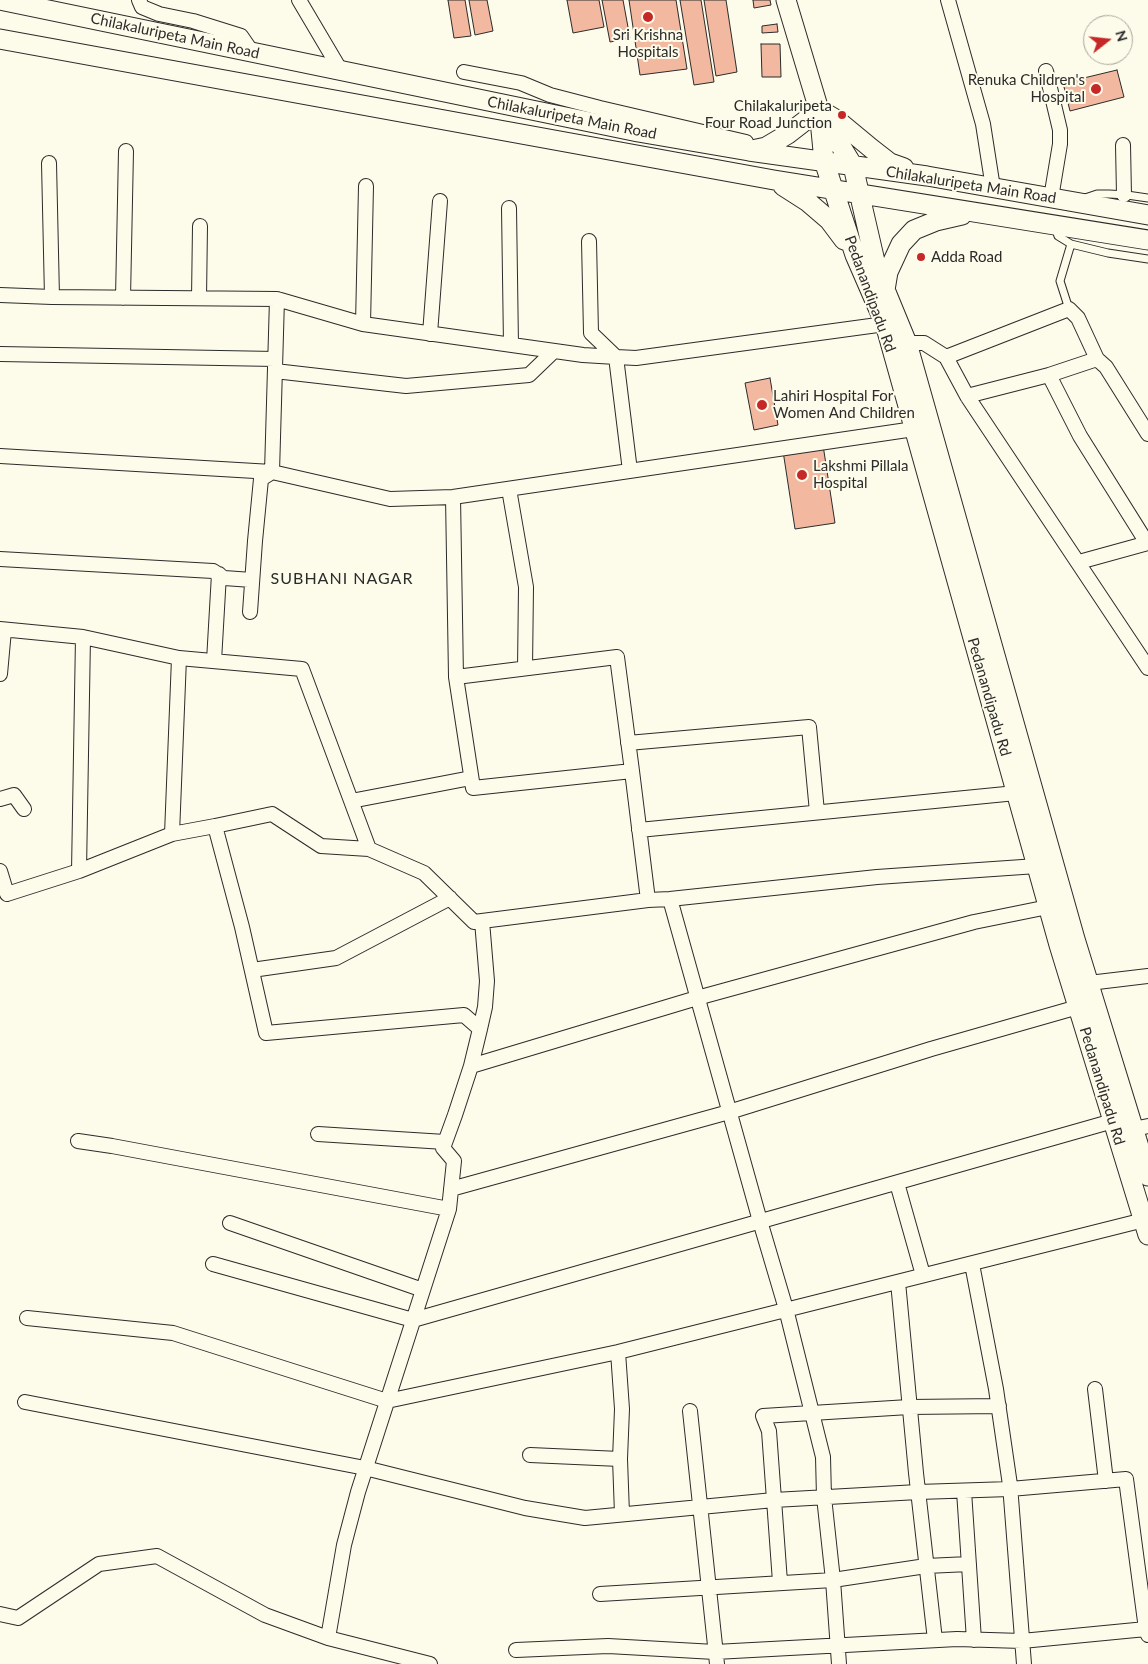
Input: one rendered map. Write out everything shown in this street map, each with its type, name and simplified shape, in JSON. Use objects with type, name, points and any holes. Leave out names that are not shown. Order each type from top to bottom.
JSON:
[{"type":"main road","name":"Chilakaluripeta Main Road","points":[[0,0],[638,132],[927,176],[1148,215]]},
{"type":"main road","points":[[786,0],[819,110],[837,120],[890,162],[927,176]]},
{"type":"main road","name":"Chilakaluripeta Main Road","points":[[0,39],[833,191],[1148,240]]},
{"type":"main road","points":[[758,149],[788,134],[819,110]]},
{"type":"main road","name":"Pedanandipadu Rd","points":[[819,110],[824,161],[855,255],[884,324],[1048,907],[1146,1227]]},
{"type":"main road","name":"Pedanandipadu Rd","points":[[819,110],[853,166],[877,270],[907,343],[1089,983],[1141,1128],[1148,1176]]},
{"type":"main road","points":[[774,180],[808,202],[829,220],[855,255]]},
{"type":"main road","points":[[885,290],[888,272],[902,244],[914,230],[936,221],[971,212]]},
{"type":"street","points":[[139,0],[142,7],[159,14],[193,21],[241,36],[252,52]]},
{"type":"street","points":[[948,0],[983,124],[993,188]]},
{"type":"street","points":[[305,2],[341,71]]},
{"type":"street","points":[[1046,71],[1060,137],[1054,198]]},
{"type":"street","points":[[464,72],[521,83],[550,95],[758,149]]},
{"type":"street","points":[[1123,145],[1124,194]]},
{"type":"street","points":[[123,298],[126,151]]},
{"type":"street","points":[[49,163],[52,297]]},
{"type":"street","points":[[363,324],[366,186]]},
{"type":"street","points":[[430,334],[440,201]]},
{"type":"street","points":[[509,208],[511,345]]},
{"type":"street","points":[[199,298],[200,226]]},
{"type":"street","points":[[589,241],[591,333],[616,357],[630,471]]},
{"type":"street","points":[[0,295],[277,299],[363,324],[583,355],[636,358],[884,324]]},
{"type":"street","points":[[272,472],[277,299]]},
{"type":"street","points":[[946,357],[1068,309],[1078,318],[1097,359],[1106,367],[1148,434]]},
{"type":"street","points":[[907,343],[924,343],[946,357],[967,396],[1148,668]]},
{"type":"street","points":[[0,354],[275,365],[406,386],[529,375],[554,351]]},
{"type":"street","points":[[967,396],[1049,375],[1097,359]]},
{"type":"street","points":[[1049,375],[1080,436],[1148,543],[1078,562]]},
{"type":"street","points":[[0,456],[272,472],[390,499],[453,497],[914,429]]},
{"type":"street","points":[[250,612],[261,479],[272,472]]},
{"type":"street","points":[[509,489],[526,588],[525,668]]},
{"type":"street","points":[[453,497],[456,677],[473,788],[632,771]]},
{"type":"street","points":[[0,559],[213,571],[224,578],[252,580]]},
{"type":"street","points":[[214,661],[219,574]]},
{"type":"street","points":[[0,674],[2,630],[83,637],[179,658],[302,669],[369,848]]},
{"type":"street","points":[[78,871],[83,637]]},
{"type":"street","points":[[456,677],[616,657],[648,900]]},
{"type":"street","points":[[172,834],[179,658]]},
{"type":"street","points":[[628,743],[809,727],[817,812]]},
{"type":"street","points":[[351,801],[472,778]]},
{"type":"street","points":[[639,830],[1016,793]]},
{"type":"street","points":[[0,798],[14,795],[24,809]]},
{"type":"street","points":[[0,871],[4,898],[172,834],[272,814],[322,846],[369,848],[424,873],[474,922],[648,900],[877,877],[1037,866]]},
{"type":"street","points":[[215,826],[242,928],[266,1033],[464,1015],[480,1029]]},
{"type":"street","points":[[252,970],[336,958],[450,898]]},
{"type":"street","points":[[670,899],[786,1309],[823,1457],[824,1497],[838,1664]]},
{"type":"street","points":[[471,1066],[697,998],[974,922],[1048,907]]},
{"type":"street","points":[[328,1638],[344,1545],[365,1468],[448,1209],[454,1161],[443,1148],[456,1115],[471,1066],[485,1007],[487,981],[482,921]]},
{"type":"street","points":[[1089,983],[1148,976]]},
{"type":"street","points":[[451,1189],[729,1112],[931,1049],[1078,1007]]},
{"type":"street","points":[[213,1264],[413,1320],[1113,1121]]},
{"type":"street","points":[[318,1134],[445,1142]]},
{"type":"street","points":[[78,1141],[448,1209]]},
{"type":"street","points":[[897,1183],[923,1276]]},
{"type":"street","points":[[230,1223],[423,1290]]},
{"type":"street","points":[[27,1318],[173,1333],[386,1402],[618,1352],[972,1264],[1146,1227]]},
{"type":"street","points":[[972,1264],[999,1406],[1010,1489],[1024,1664]]},
{"type":"street","points":[[898,1282],[909,1408],[935,1640]]},
{"type":"street","points":[[618,1352],[622,1409],[620,1459],[622,1514]]},
{"type":"street","points":[[1095,1389],[1106,1481]]},
{"type":"street","points":[[24,1402],[365,1468],[525,1508],[585,1518],[774,1500],[1010,1489],[1126,1479],[1147,1632],[1022,1641],[935,1640],[837,1645],[716,1658],[608,1646],[516,1650]]},
{"type":"street","points":[[780,1582],[769,1430],[763,1416],[909,1408],[999,1406]]},
{"type":"street","points":[[690,1411],[716,1658]]},
{"type":"street","points":[[530,1455],[620,1459]]},
{"type":"street","points":[[964,1491],[974,1640]]},
{"type":"street","points":[[0,1614],[18,1618],[99,1564],[157,1556],[265,1615],[328,1638],[430,1664]]},
{"type":"street","points":[[600,1594],[832,1580],[926,1566],[969,1564]]},
{"type":"lane","points":[[1054,198],[1075,201],[1097,194],[1124,194],[1148,198]]},
{"type":"lane","points":[[1053,224],[1058,236],[1071,244],[1148,260]]},
{"type":"lane","points":[[1068,309],[1060,281],[1071,244]]},
{"type":"building","points":[[448,0],[465,0],[471,36],[454,38]]},
{"type":"building","points":[[469,0],[487,0],[493,31],[475,35]]},
{"type":"building","points":[[567,0],[599,0],[604,27],[573,33]]},
{"type":"building","points":[[602,0],[623,0],[630,38],[610,42]]},
{"type":"building","points":[[629,0],[676,0],[687,69],[640,75]]},
{"type":"building","points":[[680,0],[701,0],[714,82],[694,85]]},
{"type":"building","points":[[704,0],[726,0],[737,72],[716,76]]},
{"type":"building","points":[[753,0],[770,0],[771,5],[754,8]]},
{"type":"building","points":[[777,24],[778,32],[762,33],[762,26]]},
{"type":"building","points":[[761,44],[780,44],[781,77],[762,77]]},
{"type":"building","points":[[1117,70],[1124,97],[1070,111],[1063,83]]},
{"type":"building","points":[[770,378],[778,425],[754,430],[745,383]]},
{"type":"building","points":[[823,445],[835,523],[795,529],[783,451]]},
{"type":"place","name":"Sri Krishna Hospitals","points":[[648,17]]},
{"type":"place","name":"Renuka Children's Hospital","points":[[1096,89]]},
{"type":"place","name":"Chilakaluripeta Four Road Junction","points":[[842,115]]},
{"type":"place","name":"Adda Road","points":[[921,257]]},
{"type":"place","name":"Lahiri Hospital For Women And Children","points":[[762,405]]},
{"type":"place","name":"Lakshmi Pillala Hospital","points":[[802,475]]},
{"type":"district","name":"SUBHANI NAGAR","points":[[342,579]]}]
